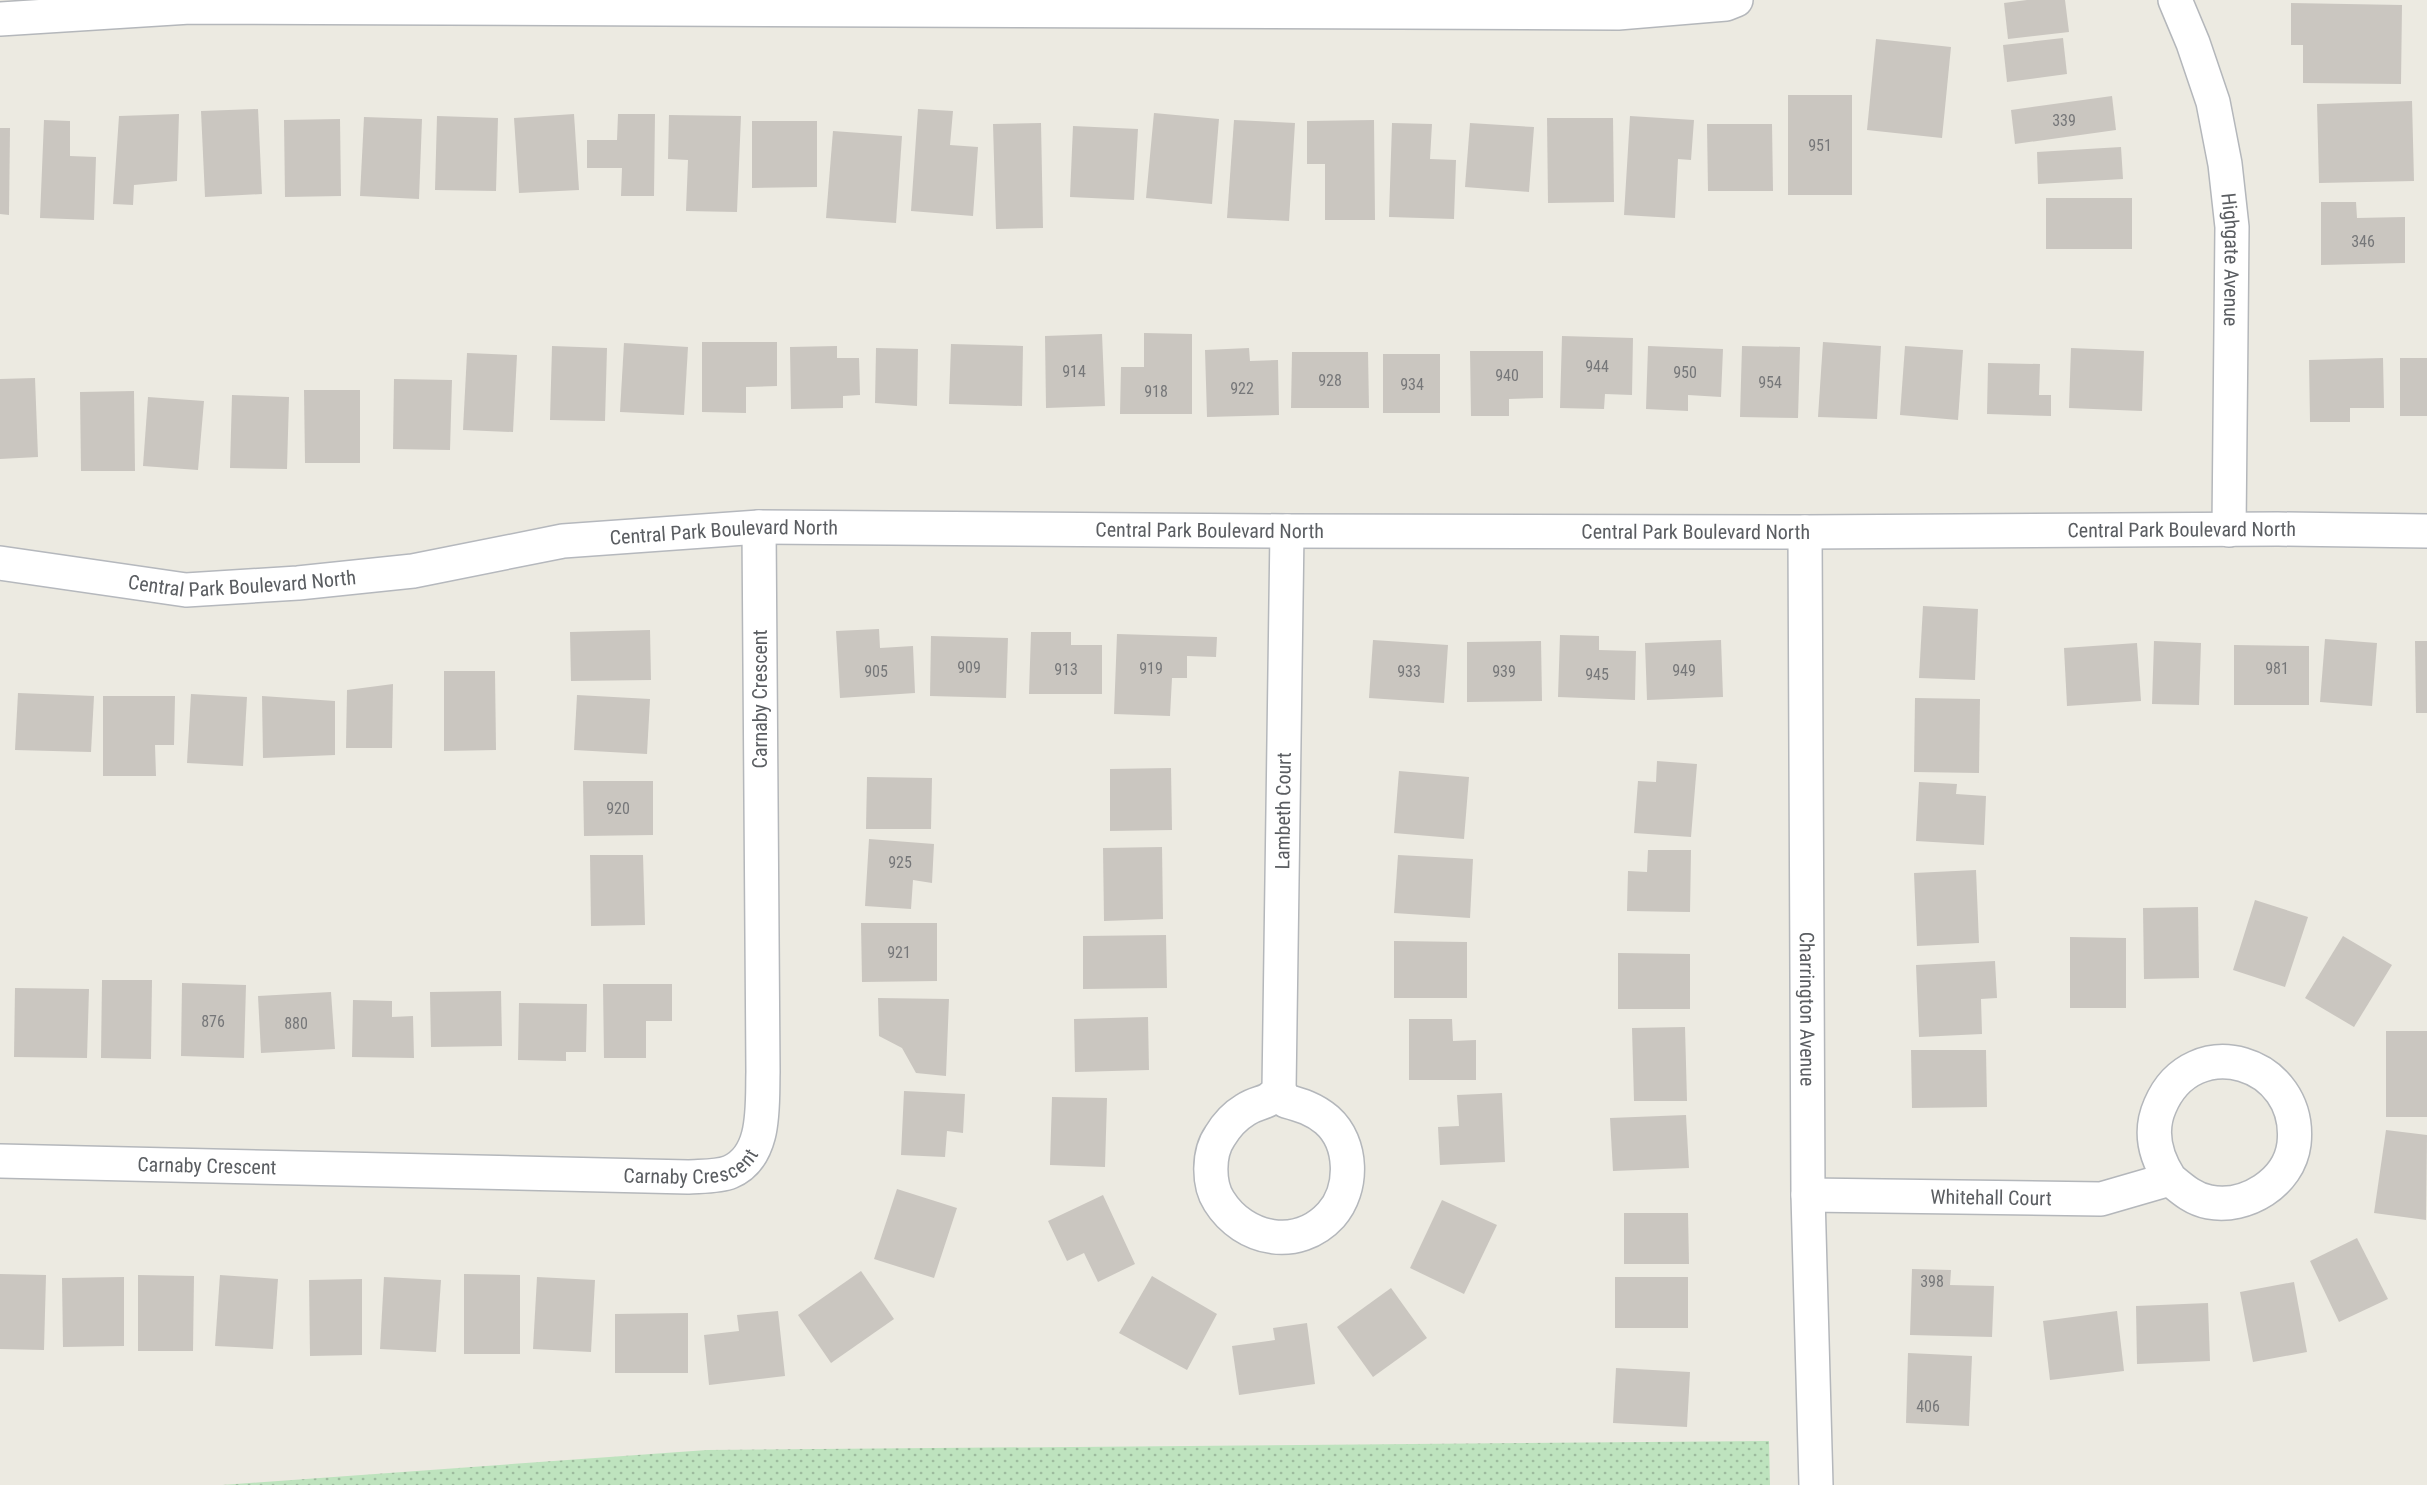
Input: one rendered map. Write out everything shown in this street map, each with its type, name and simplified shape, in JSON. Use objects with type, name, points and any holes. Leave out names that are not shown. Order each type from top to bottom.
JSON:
[{"type":"street","points":[[0,19],[190,4],[1616,6],[1726,4],[1736,0]]},
{"type":"street","name":"Highgate Avenue","points":[[2175,0],[2193,43],[2213,102],[2225,164],[2232,227],[2229,530]]},
{"type":"street","name":"Central Park Boulevard North","points":[[0,563],[186,590],[298,583],[412,571],[563,541],[759,527],[1287,531],[2427,531]]},
{"type":"street","name":"Carnaby Crescent","points":[[0,1161],[688,1177],[730,1172],[750,1156],[761,1127],[763,1072],[759,527]]},
{"type":"street","name":"Lambeth Court","points":[[1279,1090],[1287,531]]},
{"type":"street","name":"Charrington Avenue","points":[[1804,532],[1808,1195],[1816,1485]]},
{"type":"street","points":[[2223,1061],[2251,1066],[2272,1079],[2282,1091],[2293,1113],[2295,1128],[2293,1153],[2281,1175],[2264,1192],[2233,1203],[2209,1202],[2189,1194],[2170,1179],[2161,1165],[2154,1142],[2155,1117],[2166,1092],[2184,1074],[2199,1066],[2223,1061]]},
{"type":"street","points":[[1279,1090],[1286,1101],[1309,1107],[1328,1121],[1340,1136],[1348,1159],[1348,1178],[1341,1201],[1331,1215],[1312,1230],[1280,1238],[1256,1234],[1231,1218],[1217,1199],[1212,1181],[1212,1158],[1218,1138],[1233,1118],[1247,1108],[1269,1101],[1279,1090]]},
{"type":"street","name":"Whitehall Court","points":[[1808,1195],[2101,1199],[2170,1179]]},
{"type":"green space","points":[[1769,1441],[1770,1485],[222,1485],[707,1450]]},
{"type":"building","points":[[2027,0],[2065,0],[2069,32],[2008,39],[2004,3]]},
{"type":"building","points":[[2291,3],[2402,5],[2401,84],[2303,83],[2303,45],[2291,45]]},
{"type":"building","points":[[2063,38],[2067,74],[2007,82],[2003,45]]},
{"type":"building","points":[[1876,39],[1951,47],[1942,138],[1867,130]]},
{"type":"building","points":[[1788,95],[1852,95],[1852,195],[1788,195]]},
{"type":"building","points":[[2112,96],[2116,130],[2015,144],[2011,110]]},
{"type":"building","points":[[2412,101],[2414,181],[2319,183],[2317,104]]},
{"type":"building","points":[[258,109],[262,194],[205,197],[201,111]]},
{"type":"building","points":[[918,109],[953,111],[950,145],[978,147],[973,216],[911,211]]},
{"type":"building","points":[[1154,113],[1219,119],[1212,204],[1146,198]]},
{"type":"building","points":[[179,114],[177,181],[134,185],[133,205],[113,204],[119,116]]},
{"type":"building","points":[[574,114],[579,190],[519,193],[514,118]]},
{"type":"building","points":[[618,114],[655,114],[654,196],[621,196],[622,168],[587,168],[587,140],[617,140]]},
{"type":"building","points":[[669,115],[741,116],[737,212],[686,211],[688,160],[668,159]]},
{"type":"building","points":[[437,116],[498,118],[496,191],[435,190]]},
{"type":"building","points":[[1630,116],[1694,120],[1691,160],[1678,159],[1675,218],[1624,215]]},
{"type":"building","points":[[364,117],[422,119],[419,199],[360,196]]},
{"type":"building","points":[[1547,118],[1613,118],[1614,202],[1548,203]]},
{"type":"building","points":[[340,119],[341,196],[285,197],[284,120]]},
{"type":"building","points":[[44,120],[70,121],[70,156],[96,157],[94,220],[40,218]]},
{"type":"building","points":[[1234,120],[1295,123],[1289,221],[1227,218]]},
{"type":"building","points":[[1374,120],[1375,220],[1325,220],[1325,164],[1307,164],[1307,121]]},
{"type":"building","points":[[752,121],[817,121],[817,187],[752,188]]},
{"type":"building","points":[[1041,123],[1043,228],[996,229],[993,124]]},
{"type":"building","points":[[1392,123],[1432,124],[1430,159],[1456,160],[1454,219],[1389,217]]},
{"type":"building","points":[[1470,123],[1534,127],[1529,192],[1465,187]]},
{"type":"building","points":[[1707,124],[1772,124],[1773,191],[1708,191]]},
{"type":"building","points":[[1073,126],[1138,129],[1134,200],[1070,197]]},
{"type":"building","points":[[0,128],[10,128],[9,215],[0,214]]},
{"type":"building","points":[[833,131],[902,136],[896,223],[826,218]]},
{"type":"building","points":[[2121,147],[2123,179],[2038,184],[2037,152]]},
{"type":"building","points":[[2046,198],[2132,198],[2132,249],[2046,249]]},
{"type":"building","points":[[2321,202],[2356,202],[2357,218],[2405,217],[2405,263],[2321,265]]},
{"type":"building","points":[[1144,333],[1192,334],[1192,414],[1120,414],[1121,367],[1144,367]]},
{"type":"building","points":[[1102,334],[1105,406],[1046,408],[1045,336]]},
{"type":"building","points":[[1562,336],[1633,338],[1632,395],[1605,394],[1604,409],[1560,408]]},
{"type":"building","points":[[702,342],[777,342],[777,386],[746,387],[746,413],[702,412]]},
{"type":"building","points":[[1823,342],[1881,346],[1877,419],[1818,417]]},
{"type":"building","points":[[624,343],[688,347],[684,415],[620,412]]},
{"type":"building","points":[[951,344],[1023,346],[1022,406],[949,404]]},
{"type":"building","points":[[552,346],[607,348],[605,421],[550,420]]},
{"type":"building","points":[[837,346],[837,358],[859,358],[860,395],[843,396],[843,408],[791,409],[790,347]]},
{"type":"building","points":[[1648,346],[1723,349],[1721,397],[1688,395],[1688,411],[1646,409]]},
{"type":"building","points":[[1742,346],[1800,347],[1798,418],[1740,417]]},
{"type":"building","points":[[1905,346],[1963,350],[1958,420],[1900,415]]},
{"type":"building","points":[[876,348],[918,349],[917,406],[875,403]]},
{"type":"building","points":[[1249,348],[1250,361],[1278,360],[1279,415],[1207,417],[1205,350]]},
{"type":"building","points":[[2071,348],[2144,351],[2142,411],[2069,408]]},
{"type":"building","points":[[1470,351],[1543,351],[1543,398],[1509,399],[1509,416],[1471,416]]},
{"type":"building","points":[[1292,352],[1368,352],[1369,408],[1291,408]]},
{"type":"building","points":[[467,353],[517,355],[513,432],[463,430]]},
{"type":"building","points":[[1383,354],[1440,354],[1440,413],[1383,413]]},
{"type":"building","points":[[2383,358],[2384,408],[2350,408],[2350,422],[2310,422],[2309,360]]},
{"type":"building","points":[[2400,358],[2427,358],[2427,416],[2400,416]]},
{"type":"building","points":[[1988,363],[2040,364],[2039,395],[2051,395],[2051,416],[1987,414]]},
{"type":"building","points":[[35,378],[38,457],[0,459],[0,379]]},
{"type":"building","points":[[394,379],[452,380],[450,450],[393,449]]},
{"type":"building","points":[[304,390],[360,390],[360,463],[305,463]]},
{"type":"building","points":[[134,391],[135,471],[81,471],[80,392]]},
{"type":"building","points":[[232,395],[289,397],[287,469],[230,468]]},
{"type":"building","points":[[148,397],[204,401],[198,470],[143,466]]},
{"type":"building","points":[[1923,606],[1978,609],[1975,680],[1919,678]]},
{"type":"building","points":[[879,629],[880,648],[913,646],[915,693],[840,698],[836,631]]},
{"type":"building","points":[[650,630],[651,680],[571,681],[570,632]]},
{"type":"building","points":[[1031,632],[1071,632],[1071,645],[1102,645],[1102,694],[1029,694]]},
{"type":"building","points":[[1117,634],[1217,637],[1216,657],[1187,656],[1187,678],[1172,678],[1170,716],[1114,714]]},
{"type":"building","points":[[1560,635],[1599,636],[1599,650],[1636,651],[1635,700],[1558,697]]},
{"type":"building","points":[[931,636],[1008,638],[1006,698],[930,696]]},
{"type":"building","points":[[2325,639],[2377,643],[2372,706],[2320,702]]},
{"type":"building","points":[[1373,640],[1448,645],[1444,703],[1369,698]]},
{"type":"building","points":[[1721,640],[1723,697],[1647,700],[1645,643]]},
{"type":"building","points":[[1541,641],[1542,701],[1467,702],[1467,642]]},
{"type":"building","points":[[2154,641],[2201,643],[2199,705],[2152,704]]},
{"type":"building","points":[[2415,641],[2427,641],[2427,713],[2416,713]]},
{"type":"building","points":[[2137,643],[2141,701],[2067,706],[2064,648]]},
{"type":"building","points":[[2234,645],[2309,646],[2309,705],[2234,705]]},
{"type":"building","points":[[444,671],[495,671],[496,750],[444,751]]},
{"type":"building","points":[[393,684],[392,748],[346,748],[347,690]]},
{"type":"building","points":[[18,693],[94,696],[91,752],[15,750]]},
{"type":"building","points":[[191,694],[247,697],[243,766],[187,763]]},
{"type":"building","points":[[577,695],[650,699],[647,754],[574,750]]},
{"type":"building","points":[[103,696],[175,696],[174,745],[155,745],[156,776],[103,776]]},
{"type":"building","points":[[262,696],[335,701],[335,755],[263,758]]},
{"type":"building","points":[[1915,698],[1980,699],[1979,773],[1914,772]]},
{"type":"building","points":[[1657,761],[1697,764],[1691,837],[1634,833],[1638,781],[1656,782]]},
{"type":"building","points":[[1171,768],[1172,830],[1110,831],[1110,769]]},
{"type":"building","points":[[1399,771],[1469,777],[1464,839],[1394,833]]},
{"type":"building","points":[[867,777],[932,778],[931,829],[866,829]]},
{"type":"building","points":[[583,781],[653,781],[653,835],[584,836]]},
{"type":"building","points":[[1919,782],[1957,784],[1956,794],[1986,796],[1984,845],[1916,841]]},
{"type":"building","points":[[869,839],[934,844],[932,883],[913,880],[911,909],[865,906]]},
{"type":"building","points":[[1162,847],[1163,919],[1104,921],[1103,848]]},
{"type":"building","points":[[1648,850],[1691,850],[1690,912],[1627,911],[1628,871],[1647,872]]},
{"type":"building","points":[[590,855],[643,855],[645,925],[591,926]]},
{"type":"building","points":[[1398,855],[1473,859],[1470,918],[1394,913]]},
{"type":"building","points":[[1976,870],[1979,943],[1917,946],[1914,873]]},
{"type":"building","points":[[2255,900],[2308,917],[2285,987],[2233,970]]},
{"type":"building","points":[[2198,907],[2199,978],[2144,979],[2143,908]]},
{"type":"building","points":[[861,923],[937,923],[937,981],[862,982]]},
{"type":"building","points":[[1166,935],[1167,988],[1083,989],[1083,936]]},
{"type":"building","points":[[2343,936],[2392,965],[2354,1027],[2305,998]]},
{"type":"building","points":[[2070,937],[2126,938],[2126,1008],[2070,1008]]},
{"type":"building","points":[[1394,941],[1467,942],[1467,998],[1394,998]]},
{"type":"building","points":[[1618,953],[1690,954],[1690,1009],[1618,1009]]},
{"type":"building","points":[[1995,961],[1997,998],[1981,999],[1982,1034],[1919,1037],[1916,965]]},
{"type":"building","points":[[102,980],[152,980],[151,1059],[101,1058]]},
{"type":"building","points":[[182,983],[246,985],[244,1058],[181,1056]]},
{"type":"building","points":[[603,984],[672,984],[672,1021],[646,1021],[646,1058],[604,1058]]},
{"type":"building","points":[[15,988],[89,989],[87,1058],[14,1057]]},
{"type":"building","points":[[501,991],[502,1046],[431,1047],[430,992]]},
{"type":"building","points":[[331,992],[335,1049],[261,1053],[258,996]]},
{"type":"building","points":[[878,998],[949,999],[946,1076],[916,1073],[902,1048],[879,1036]]},
{"type":"building","points":[[353,1000],[392,1001],[392,1017],[413,1016],[414,1058],[352,1057]]},
{"type":"building","points":[[519,1003],[587,1004],[586,1052],[566,1052],[566,1061],[518,1060]]},
{"type":"building","points":[[1148,1017],[1149,1070],[1075,1072],[1074,1019]]},
{"type":"building","points":[[1409,1019],[1452,1019],[1453,1041],[1476,1040],[1476,1080],[1409,1080]]},
{"type":"building","points":[[1685,1027],[1687,1101],[1634,1101],[1632,1028]]},
{"type":"building","points":[[2386,1031],[2427,1031],[2427,1117],[2386,1117]]},
{"type":"building","points":[[1911,1050],[1986,1050],[1987,1107],[1912,1108]]},
{"type":"building","points":[[904,1091],[965,1094],[963,1133],[947,1131],[945,1157],[901,1155]]},
{"type":"building","points":[[1502,1093],[1505,1162],[1440,1165],[1438,1127],[1459,1126],[1457,1095]]},
{"type":"building","points":[[1052,1097],[1107,1098],[1105,1167],[1050,1165]]},
{"type":"building","points":[[1686,1115],[1689,1168],[1613,1171],[1610,1118]]},
{"type":"building","points":[[2386,1130],[2427,1135],[2426,1220],[2374,1213]]},
{"type":"building","points":[[897,1189],[957,1208],[934,1278],[874,1259]]},
{"type":"building","points":[[1103,1195],[1135,1264],[1098,1282],[1084,1253],[1067,1261],[1048,1221]]},
{"type":"building","points":[[1442,1200],[1497,1225],[1464,1294],[1410,1268]]},
{"type":"building","points":[[1624,1213],[1688,1213],[1689,1264],[1624,1264]]},
{"type":"building","points":[[2357,1238],[2388,1299],[2339,1322],[2310,1261]]},
{"type":"building","points":[[1912,1269],[1951,1270],[1950,1285],[1994,1286],[1992,1337],[1910,1335]]},
{"type":"building","points":[[861,1271],[894,1319],[831,1363],[798,1315]]},
{"type":"building","points":[[0,1274],[46,1275],[44,1350],[0,1349]]},
{"type":"building","points":[[464,1274],[520,1275],[520,1354],[464,1354]]},
{"type":"building","points":[[138,1275],[194,1276],[193,1351],[138,1351]]},
{"type":"building","points":[[220,1275],[278,1279],[273,1349],[215,1346]]},
{"type":"building","points":[[1152,1276],[1217,1314],[1187,1370],[1119,1333]]},
{"type":"building","points":[[124,1277],[124,1346],[63,1347],[62,1278]]},
{"type":"building","points":[[384,1277],[441,1280],[436,1352],[380,1349]]},
{"type":"building","points":[[537,1277],[595,1280],[591,1352],[533,1349]]},
{"type":"building","points":[[1615,1277],[1688,1277],[1688,1328],[1615,1328]]},
{"type":"building","points":[[362,1279],[362,1355],[310,1356],[309,1280]]},
{"type":"building","points":[[2294,1282],[2307,1352],[2253,1362],[2240,1292]]},
{"type":"building","points":[[1391,1288],[1427,1338],[1373,1377],[1337,1327]]},
{"type":"building","points":[[2208,1303],[2210,1361],[2137,1364],[2136,1306]]},
{"type":"building","points":[[778,1311],[785,1376],[709,1385],[704,1335],[739,1331],[737,1315]]},
{"type":"building","points":[[2117,1311],[2124,1371],[2050,1380],[2043,1321]]},
{"type":"building","points":[[688,1313],[688,1373],[615,1373],[615,1314]]},
{"type":"building","points":[[1307,1323],[1315,1384],[1239,1395],[1232,1346],[1275,1340],[1273,1328]]},
{"type":"building","points":[[1908,1353],[1972,1356],[1969,1426],[1906,1423]]},
{"type":"building","points":[[1616,1368],[1690,1372],[1687,1427],[1613,1423]]}]
